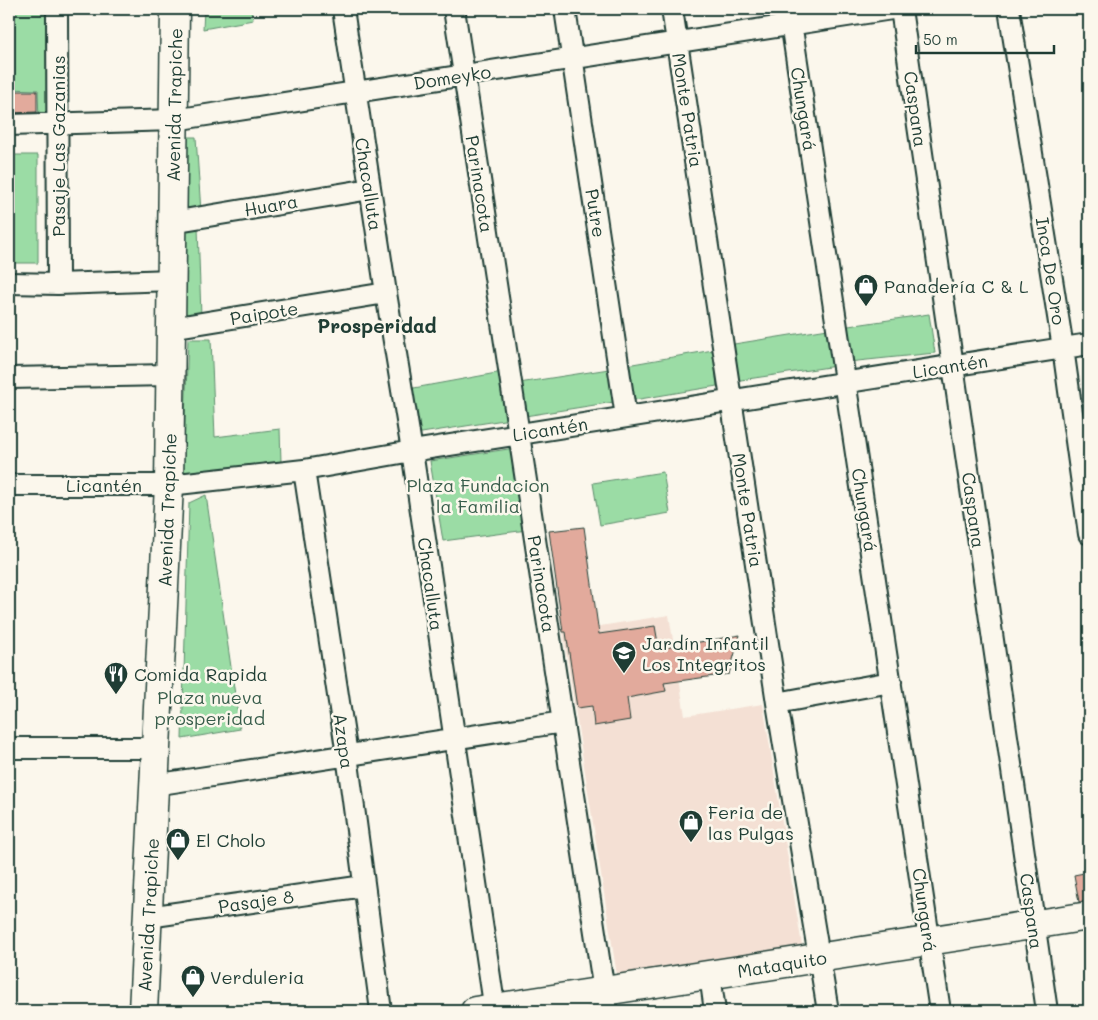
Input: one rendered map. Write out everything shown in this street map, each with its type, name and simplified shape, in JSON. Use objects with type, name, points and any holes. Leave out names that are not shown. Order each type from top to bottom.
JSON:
[{"type":"street","name":"Pasaje Las Gazanias","points":[[57,9],[58,284]]},
{"type":"street","name":"Avenida Trapiche","points":[[143,1011],[169,485],[175,9]]},
{"type":"street","name":"Chacalluta","points":[[343,9],[412,451],[453,738],[488,1010]]},
{"type":"street","name":"Parinacota","points":[[454,9],[605,1001]]},
{"type":"street","name":"Putre","points":[[565,9],[626,417]]},
{"type":"street","name":"Monte Patria","points":[[672,9],[777,703],[828,1011]]},
{"type":"street","name":"Domeyko","points":[[9,125],[174,120],[677,42],[790,17],[892,9]]},
{"type":"street","name":"Caspana","points":[[901,9],[1047,1011]]},
{"type":"street","name":"Inca De Oro","points":[[1010,9],[1086,497],[1089,534]]},
{"type":"street","name":"Chungará","points":[[790,17],[940,1011]]},
{"type":"street","name":"Huara","points":[[172,222],[370,189]]},
{"type":"street","points":[[9,283],[58,284],[172,280]]},
{"type":"street","name":"Paipote","points":[[171,328],[386,293]]},
{"type":"street","name":"Licantén","points":[[9,485],[169,485],[304,470],[412,451],[1089,344]]},
{"type":"street","points":[[9,378],[170,375]]},
{"type":"street","name":"Azapa","points":[[304,470],[347,755],[381,1011]]},
{"type":"street","points":[[777,703],[891,682]]},
{"type":"street","points":[[154,785],[563,722]]},
{"type":"street","points":[[9,748],[156,748]]},
{"type":"street","name":"Pasaje 8","points":[[148,916],[364,886]]},
{"type":"street","name":"Mataquito","points":[[488,1010],[605,1001],[710,975],[1089,916]]},
{"type":"street","points":[[710,975],[715,1011]]},
{"type":"shaded area","name":"Feria de las Pulgas","points":[[669,615],[685,716],[763,704],[803,952],[618,982],[563,632]]},
{"type":"green space","points":[[9,9],[55,9],[57,122],[39,122],[38,90],[9,89]]},
{"type":"green space","points":[[204,9],[251,9],[253,20],[203,29]]},
{"type":"green space","points":[[181,137],[196,137],[201,212],[182,212]]},
{"type":"green space","points":[[9,155],[38,155],[38,263],[9,263]]},
{"type":"green space","points":[[198,227],[201,316],[182,319],[182,229]]},
{"type":"green space","points":[[929,314],[935,353],[848,362],[842,327]]},
{"type":"green space","points":[[828,329],[836,366],[734,381],[728,345]]},
{"type":"green space","points":[[188,339],[211,339],[215,437],[280,429],[281,462],[183,474]]},
{"type":"green space","points":[[713,350],[717,386],[634,400],[627,365]]},
{"type":"green space","points":[[609,369],[614,402],[525,416],[519,383]]},
{"type":"green space","points":[[502,372],[510,419],[409,435],[403,390]]},
{"type":"green space","name":"Plaza Fundacion la Familia","points":[[515,448],[527,530],[443,541],[430,461]]},
{"type":"green space","points":[[663,472],[670,513],[600,525],[593,483]]},
{"type":"green space","name":"Plaza nueva prosperidad","points":[[206,495],[240,729],[182,739],[189,503]]},
{"type":"building","points":[[9,91],[37,91],[37,112],[9,113]]},
{"type":"building","points":[[584,527],[599,634],[655,626],[659,649],[740,635],[729,674],[664,683],[666,691],[627,698],[630,720],[594,726],[592,706],[577,708],[566,632],[563,632],[549,531]]},
{"type":"building","points":[[1089,872],[1089,901],[1079,902],[1074,875]]},
{"type":"place","name":"Panadería C & L","points":[[866,307]]},
{"type":"place","name":"Jardín Infantil Los Integritos","points":[[624,674]]},
{"type":"place","name":"Comida Rapida","points":[[116,695]]},
{"type":"place","name":"Feria de las Pulgas","points":[[691,843]]},
{"type":"place","name":"El Cholo","points":[[178,861]]},
{"type":"place","name":"Verduleria","points":[[193,998]]},
{"type":"district","name":"Prosperidad","points":[[377,325]]}]
